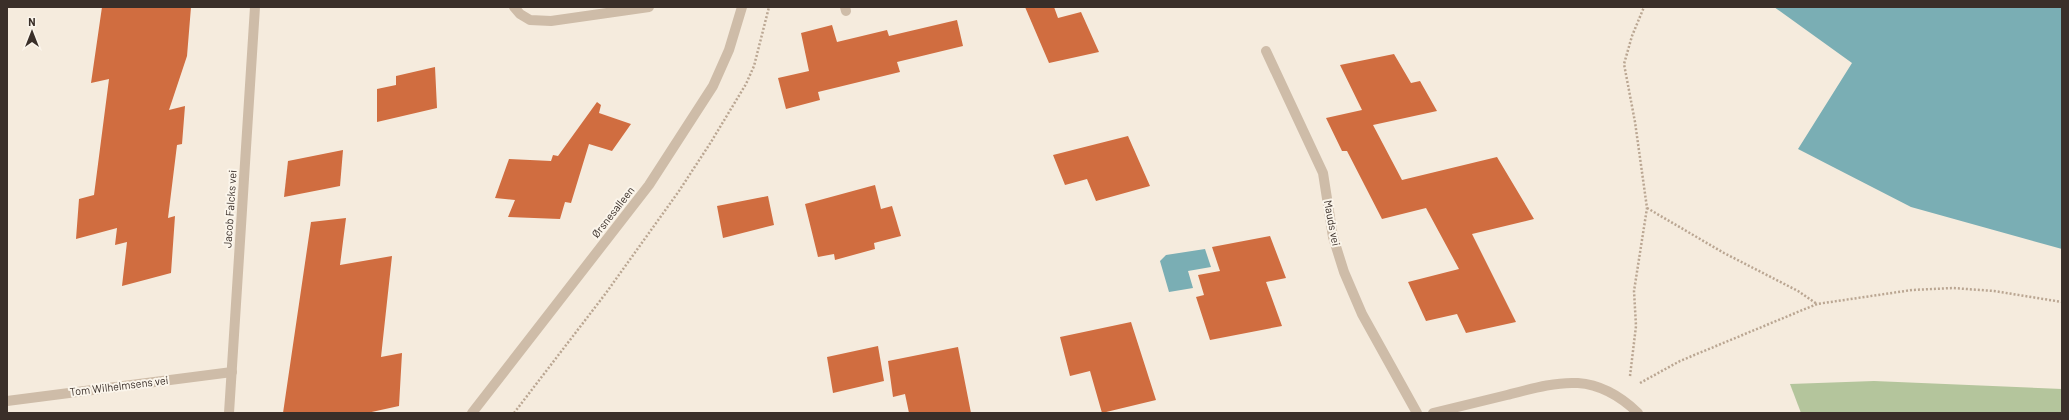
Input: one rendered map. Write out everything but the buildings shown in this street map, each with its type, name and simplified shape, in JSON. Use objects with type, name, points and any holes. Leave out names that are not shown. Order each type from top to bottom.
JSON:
[{"type":"street","name":"Jacob Falcks vei","points":[[229,413],[255,7]]},
{"type":"street","points":[[514,7],[520,14],[530,20],[551,21],[649,7]]},
{"type":"street","name":"Ørsnesalleen","points":[[472,413],[649,185],[713,86],[729,50],[742,7]]},
{"type":"street","name":"Mauds vei","points":[[1266,51],[1323,173],[1333,238],[1344,272],[1362,314],[1417,413]]},
{"type":"street","name":"Tom Wilhelmsens vei","points":[[7,401],[232,372]]},
{"type":"street","points":[[1433,413],[1569,381],[1586,382],[1598,386],[1627,402],[1638,413]]},
{"type":"path","points":[[1627,402],[1636,326],[1634,290],[1647,208],[1635,122],[1624,64],[1632,36],[1644,7]]},
{"type":"path","points":[[1647,208],[1724,253],[1798,290],[1817,304]]},
{"type":"path","points":[[1627,402],[1640,383],[1674,364],[1817,304],[1912,290],[1953,288],[1994,290],[2062,302]]},
{"type":"green space","points":[[1874,381],[2062,389],[2062,413],[1801,413],[1790,384]]},
{"type":"water","points":[[1774,7],[2062,7],[2062,249],[1911,207],[1798,149],[1852,63]]},
{"type":"water","points":[[1205,249],[1211,267],[1188,271],[1193,288],[1169,292],[1160,261],[1166,255]]}]
